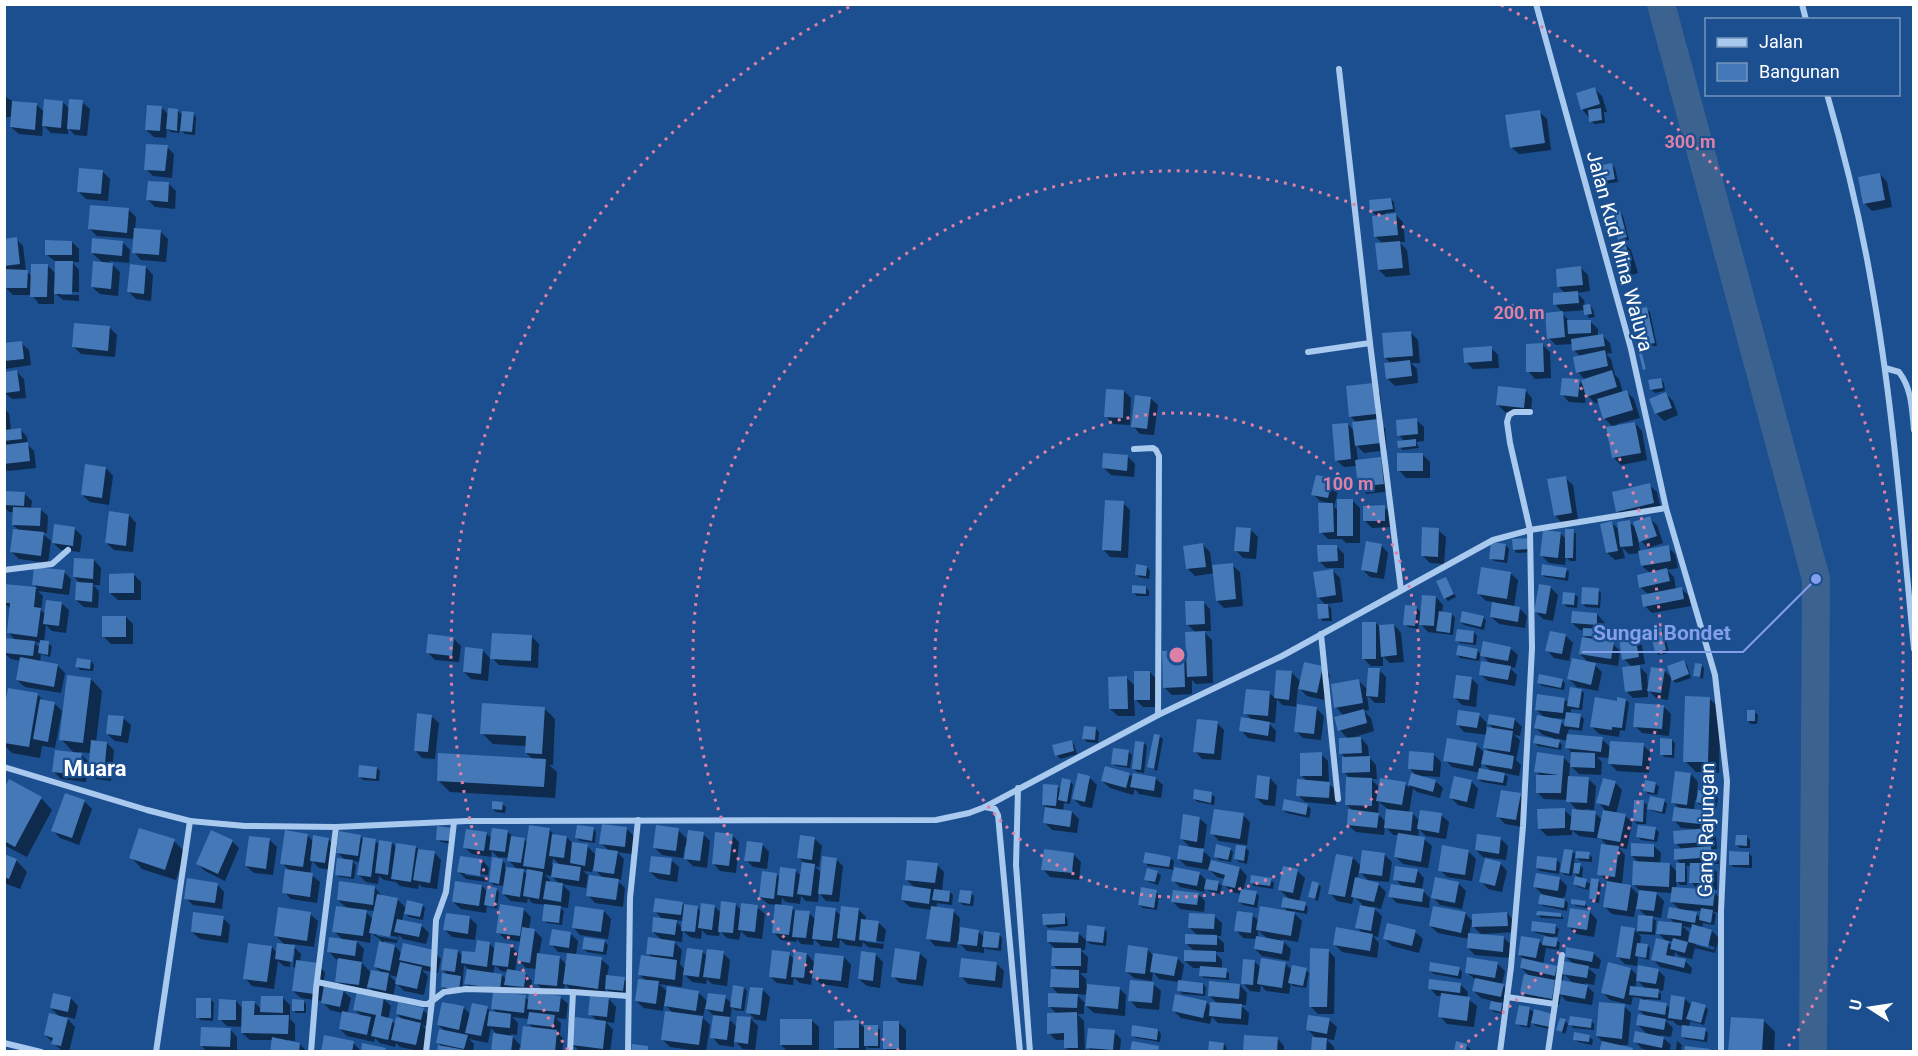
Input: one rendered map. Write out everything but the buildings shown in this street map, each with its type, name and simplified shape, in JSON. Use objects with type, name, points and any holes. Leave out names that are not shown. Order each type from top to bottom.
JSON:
[{"type":"street","name":"Jalan Kud Mina Waluya","points":[[1536,4],[1631,350],[1666,508]]},
{"type":"street","points":[[1340,69],[1370,343],[1401,590]]},
{"type":"street","points":[[1828,96],[1844,151],[1871,280],[1885,368],[1914,649]]},
{"type":"street","points":[[1308,352],[1370,343]]},
{"type":"street","points":[[1885,368],[1899,372],[1906,383],[1911,400],[1914,430]]},
{"type":"street","points":[[1500,1052],[1523,826],[1532,648],[1530,530],[1507,422],[1509,415],[1514,412],[1530,412]]},
{"type":"street","points":[[1134,449],[1153,448],[1158,456],[1158,715]]},
{"type":"street","points":[[4,767],[147,810],[190,820],[245,826],[336,827],[454,822],[638,820],[936,820],[986,807],[1158,715],[1282,656],[1493,540],[1530,530],[1666,508]]},
{"type":"street","name":"Gang Rajungan","points":[[1666,508],[1715,675],[1726,770],[1721,911],[1721,1052]]},
{"type":"street","points":[[4,570],[52,564],[68,550]]},
{"type":"street","points":[[1321,634],[1338,799]]},
{"type":"street","points":[[1015,790],[1016,866],[1030,1052]]},
{"type":"street","points":[[986,807],[995,809],[998,815],[1005,869],[1020,1052]]},
{"type":"street","points":[[156,1052],[190,820]]},
{"type":"street","points":[[628,1052],[630,898],[638,820]]},
{"type":"street","points":[[426,1052],[432,1001],[436,920],[446,892],[454,822]]},
{"type":"street","points":[[312,1052],[317,982],[336,827]]},
{"type":"street","points":[[1005,869],[1016,866]]},
{"type":"street","points":[[1548,1052],[1562,955]]},
{"type":"street","points":[[317,982],[423,1004],[432,1001],[444,992],[466,989],[628,996]]},
{"type":"street","points":[[570,1052],[573,992]]},
{"type":"street","points":[[1507,997],[1555,1004]]},
{"type":"street","points":[[4,1043],[42,1052]]},
{"type":"waterway","points":[[1661,4],[1816,579],[1813,1052]]},
{"type":"place","name":"Sungai Bondet","points":[[1816,579]]},
{"type":"district","name":"Muara","points":[[95,768]]}]
